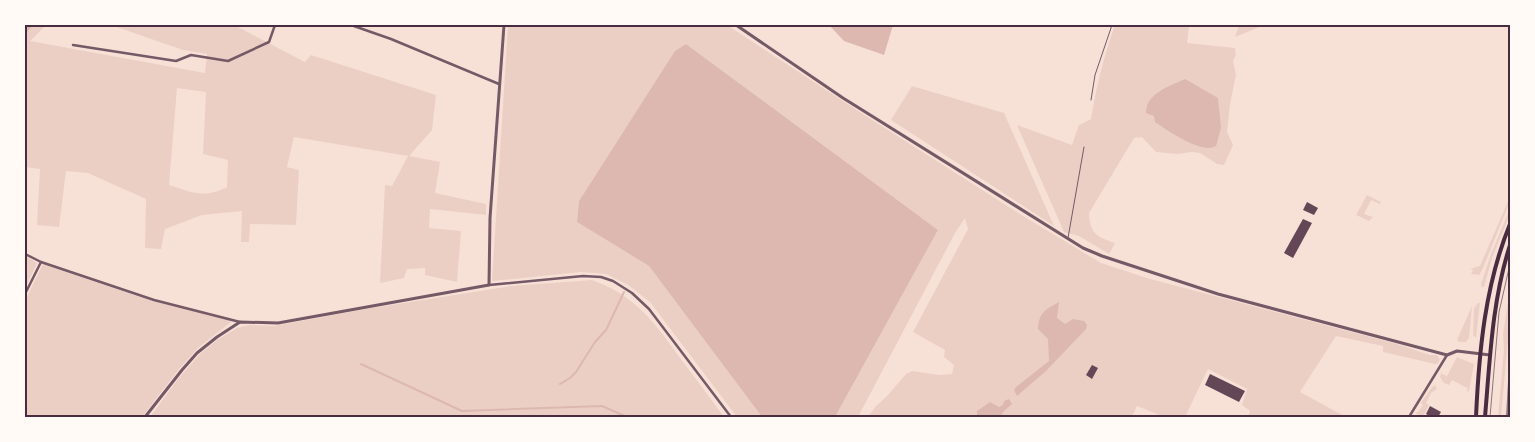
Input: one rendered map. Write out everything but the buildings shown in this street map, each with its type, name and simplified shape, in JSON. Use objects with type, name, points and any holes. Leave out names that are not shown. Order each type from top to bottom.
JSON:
[{"type":"main road","points":[[1476,417],[1481,354],[1490,289],[1500,250],[1510,224]]},
{"type":"main road","points":[[1484,417],[1497,293],[1510,245]]},
{"type":"street","points":[[73,45],[176,61],[191,55],[228,61],[269,42],[275,25]]},
{"type":"street","points":[[351,25],[391,39],[499,84]]},
{"type":"street","points":[[489,285],[490,218],[504,25]]},
{"type":"street","points":[[736,25],[843,98],[1083,248],[1218,294],[1447,355],[1457,351],[1490,355]]},
{"type":"street","points":[[25,254],[41,262],[154,300],[240,322],[278,323],[489,285],[583,276],[601,277],[613,281],[644,303],[731,417]]},
{"type":"street","points":[[25,294],[41,262]]},
{"type":"street","points":[[145,417],[197,353],[240,322]]},
{"type":"street","points":[[1410,417],[1447,355]]},
{"type":"lane","points":[[1091,100],[1095,75],[1112,25]]},
{"type":"lane","points":[[1068,239],[1084,147]]},
{"type":"shaded area","points":[[34,25],[46,25],[30,41],[205,73],[207,54],[183,50],[111,25],[234,25],[305,62],[311,55],[436,95],[432,130],[409,156],[440,162],[435,193],[486,204],[486,215],[430,209],[429,228],[461,231],[457,282],[425,275],[425,268],[407,269],[404,278],[380,283],[385,185],[392,186],[408,156],[294,137],[287,167],[299,170],[296,225],[250,224],[249,242],[241,242],[242,211],[202,215],[165,229],[161,249],[145,248],[146,199],[88,173],[66,171],[59,227],[37,225],[40,169],[25,167],[25,34]],"holes":[[[177,88],[206,92],[203,154],[228,160],[227,187],[211,193],[198,193],[169,185]]]},
{"type":"shaded area","points":[[508,25],[727,25],[1023,216],[1101,263],[1150,279],[1397,344],[1430,355],[1437,355],[1440,360],[1435,364],[1383,352],[1383,346],[1336,336],[1300,392],[1346,417],[1248,417],[1250,411],[1242,405],[1247,389],[1208,369],[1185,417],[1164,417],[1137,406],[1132,417],[868,417],[906,374],[912,371],[939,375],[952,374],[954,365],[944,357],[945,350],[913,332],[968,229],[965,218],[955,233],[858,417],[835,417],[938,230],[686,44],[675,52],[579,201],[577,222],[649,266],[762,417],[737,417],[650,302],[628,285],[606,274],[581,272],[492,281]]},
{"type":"shaded area","points":[[829,25],[893,25],[884,55],[844,41]]},
{"type":"shaded area","points":[[1115,25],[1189,25],[1187,43],[1235,48],[1236,55],[1233,61],[1236,75],[1227,132],[1233,145],[1224,165],[1217,164],[1200,153],[1156,152],[1142,137],[1134,138],[1089,213],[1091,226],[1096,234],[1103,239],[1115,243],[1109,254],[1079,236],[1064,232],[1017,125],[1072,145],[1079,125],[1091,119],[1107,48]]},
{"type":"shaded area","points":[[1239,25],[1264,25],[1235,37]]},
{"type":"shaded area","points":[[686,44],[938,230],[835,417],[762,417],[649,266],[577,222],[579,201],[675,51]]},
{"type":"shaded area","points":[[1185,79],[1218,98],[1221,128],[1216,146],[1210,148],[1202,147],[1185,140],[1155,122],[1154,116],[1146,113],[1147,106],[1154,95]]},
{"type":"shaded area","points":[[912,86],[1004,113],[1054,226],[891,120]]},
{"type":"shaded area","points":[[1367,195],[1381,202],[1380,204],[1371,200],[1364,214],[1373,217],[1369,221],[1356,215]]},
{"type":"shaded area","points":[[1510,197],[1483,268],[1479,275],[1471,274],[1473,270],[1470,269],[1480,266]]},
{"type":"shaded area","points":[[1510,209],[1510,214],[1492,258],[1484,287],[1482,287],[1481,284],[1491,254]]},
{"type":"shaded area","points":[[25,256],[37,263],[25,288]]},
{"type":"shaded area","points":[[43,264],[152,301],[226,318],[231,322],[198,348],[179,369],[142,417],[25,417],[25,301]]},
{"type":"shaded area","points":[[592,280],[607,286],[632,302],[653,322],[724,417],[150,417],[178,379],[199,355],[217,340],[237,328],[249,325],[274,326],[511,286]]},
{"type":"shaded area","points":[[1510,289],[1510,318],[1501,417],[1498,417],[1504,350],[1503,334]]},
{"type":"shaded area","points":[[1059,302],[1057,318],[1065,324],[1073,319],[1084,321],[1087,325],[1086,329],[1046,371],[1017,396],[1014,390],[1016,387],[1049,361],[1048,339],[1038,329],[1039,323],[1041,315]]},
{"type":"shaded area","points":[[1480,303],[1476,338],[1473,335],[1474,308]]},
{"type":"shaded area","points":[[1472,306],[1469,338],[1466,342],[1459,342],[1457,340]]},
{"type":"shaded area","points":[[1457,357],[1474,364],[1469,391],[1467,392],[1468,386],[1467,388],[1452,380],[1449,385],[1444,383],[1440,377],[1442,371],[1442,374],[1447,376]]},
{"type":"shaded area","points":[[1435,385],[1437,389],[1431,393],[1426,403],[1429,405],[1424,415],[1428,417],[1422,417],[1415,413],[1423,405],[1421,403]]},
{"type":"shaded area","points":[[1009,399],[1012,404],[1003,412],[1001,417],[975,417],[977,411],[990,402],[999,407],[1003,405],[1004,401]]},
{"type":"waterway","points":[[25,30],[30,25]]},
{"type":"waterway","points":[[560,384],[576,372],[595,342],[606,330],[624,292]]},
{"type":"waterway","points":[[361,364],[462,411],[602,406],[627,417]]},
{"type":"tram line","points":[[1490,417],[1499,312],[1510,264]]},
{"type":"railway","points":[[1507,417],[1510,363]]}]
